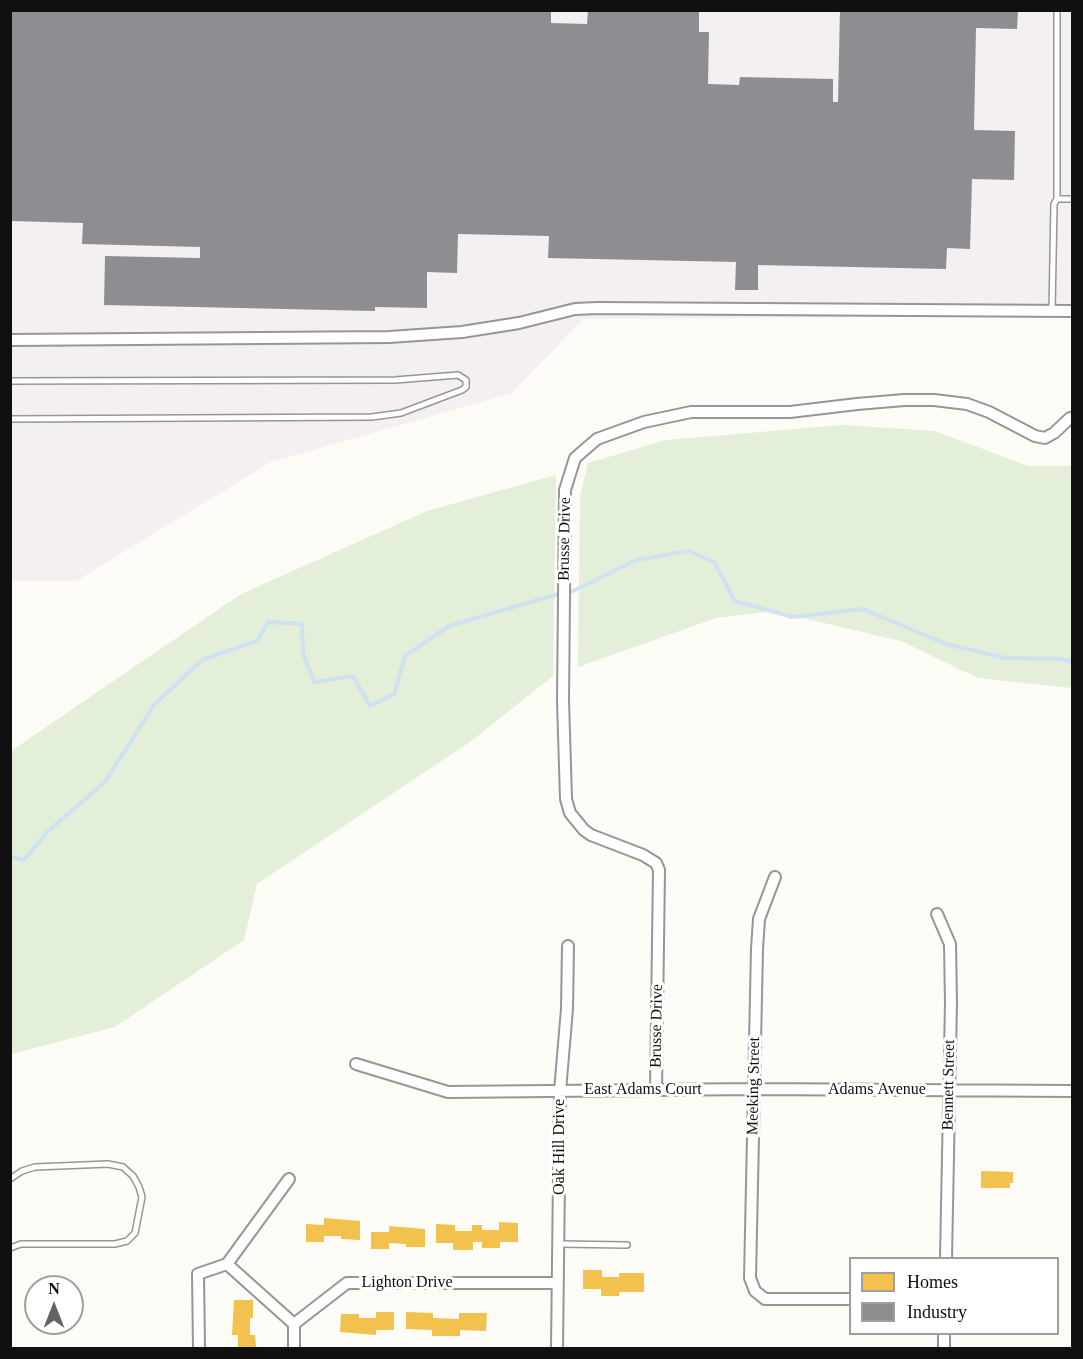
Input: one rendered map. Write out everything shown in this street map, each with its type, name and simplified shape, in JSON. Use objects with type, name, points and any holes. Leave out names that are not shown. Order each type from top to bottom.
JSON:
[{"type":"street","points":[[10,340],[389,337],[462,333],[519,323],[575,309],[597,308],[1072,311]]},
{"type":"street","name":"Brusse Drive","points":[[656,1090],[659,870],[656,863],[643,855],[591,835],[584,830],[570,813],[566,799],[563,701],[565,490],[575,459],[597,439],[644,422],[691,412],[790,412],[904,399],[934,399],[967,404],[989,412],[1035,436],[1045,438],[1070,418]]},
{"type":"street","name":"Meeking Street","points":[[775,877],[759,919],[750,1278],[759,1296],[772,1299],[849,1299]]},
{"type":"street","name":"Bennett Street","points":[[937,914],[950,944],[946,1257]]},
{"type":"street","name":"Oak Hill Drive","points":[[557,1348],[560,1091],[567,1009],[568,946]]},
{"type":"street","name":"East Adams Court","points":[[356,1064],[448,1092],[754,1089]]},
{"type":"street","name":"Adams Avenue","points":[[754,1089],[1072,1092]]},
{"type":"street","points":[[199,1348],[198,1274],[227,1264],[289,1179]]},
{"type":"street","points":[[227,1264],[294,1324],[294,1348]]},
{"type":"street","name":"Lighton Drive","points":[[294,1324],[347,1283],[558,1283]]},
{"type":"lane","points":[[1052,311],[1054,204],[1057,199],[1057,10]]},
{"type":"lane","points":[[1057,199],[1072,199]]},
{"type":"lane","points":[[10,381],[395,380],[458,375],[466,380],[466,387],[462,390],[401,413],[372,417],[10,419]]},
{"type":"lane","points":[[10,1179],[22,1171],[35,1167],[108,1164],[123,1167],[133,1176],[142,1197],[135,1233],[127,1241],[115,1244],[21,1244],[10,1248]]},
{"type":"lane","points":[[559,1244],[627,1245]]},
{"type":"shaded area","points":[[10,11],[1072,11],[1072,316],[583,319],[512,393],[271,462],[76,581],[11,581]]},
{"type":"green space","points":[[843,425],[935,431],[1028,466],[1072,466],[1072,688],[978,678],[901,641],[773,611],[716,618],[578,667],[580,496],[588,463],[666,440]]},
{"type":"green space","points":[[556,475],[553,676],[470,742],[257,884],[244,940],[115,1027],[11,1054],[11,751],[241,594],[427,511]]},
{"type":"building: Homes","points":[[981,1171],[1013,1172],[1013,1183],[1010,1183],[1010,1188],[981,1188]]},
{"type":"building: Homes","points":[[324,1218],[360,1221],[360,1240],[341,1239],[341,1236],[324,1236],[324,1242],[306,1242],[306,1224],[324,1225]]},
{"type":"building: Homes","points":[[499,1222],[518,1223],[518,1242],[500,1242],[500,1248],[482,1248],[482,1242],[473,1242],[473,1250],[453,1250],[453,1243],[436,1243],[436,1224],[455,1225],[455,1231],[472,1231],[472,1225],[482,1225],[482,1230],[499,1230]]},
{"type":"building: Homes","points":[[389,1226],[425,1229],[425,1247],[406,1247],[406,1244],[389,1243],[389,1249],[371,1249],[371,1232],[389,1232]]},
{"type":"building: Homes","points":[[583,1270],[602,1270],[602,1277],[619,1277],[619,1273],[644,1273],[644,1292],[619,1292],[619,1296],[601,1296],[601,1289],[583,1289]]},
{"type":"building: Homes","points":[[234,1300],[253,1300],[250,1335],[255,1335],[256,1348],[238,1348],[238,1335],[232,1335]]},
{"type":"building: Homes","points":[[376,1312],[394,1312],[394,1330],[376,1330],[376,1335],[340,1332],[341,1314],[359,1314],[359,1318],[376,1318]]},
{"type":"building: Homes","points":[[406,1312],[433,1313],[433,1318],[459,1319],[459,1313],[487,1313],[486,1331],[460,1330],[460,1336],[432,1336],[432,1330],[406,1329]]},
{"type":"building: Industry","points":[[10,10],[551,10],[551,23],[587,24],[588,10],[699,10],[699,32],[709,32],[708,84],[739,85],[740,77],[833,79],[833,102],[838,102],[840,10],[1018,10],[1017,29],[976,28],[974,130],[1015,131],[1014,180],[972,179],[970,249],[947,248],[946,269],[758,265],[758,290],[735,290],[736,262],[548,258],[549,236],[458,234],[457,273],[427,272],[427,308],[375,307],[375,311],[104,305],[105,256],[200,258],[200,247],[82,244],[83,223],[10,221]]},
{"type":"waterway","points":[[569,593],[636,560],[689,551],[714,562],[735,601],[793,617],[863,609],[946,644],[1006,658],[1061,659],[1072,662]]},
{"type":"waterway","points":[[10,857],[24,860],[47,832],[105,782],[154,705],[202,660],[257,641],[268,622],[302,624],[303,653],[314,682],[353,676],[370,706],[394,694],[405,656],[449,626],[558,594]]}]
